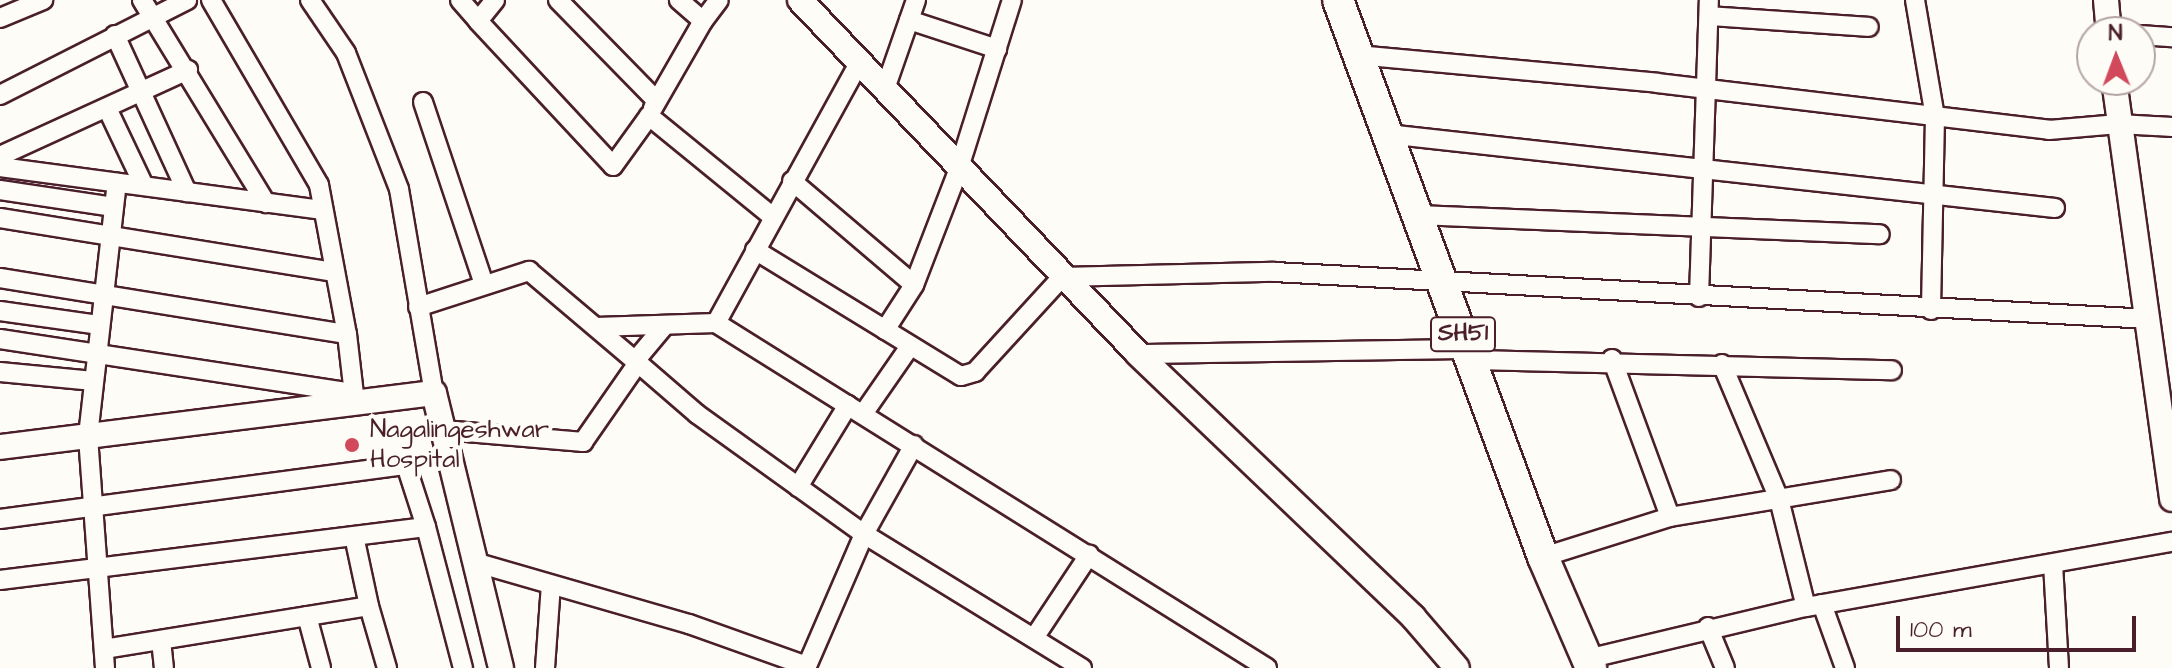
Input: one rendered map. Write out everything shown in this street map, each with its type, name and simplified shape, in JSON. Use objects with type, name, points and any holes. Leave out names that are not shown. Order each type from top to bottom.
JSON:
[{"type":"main road","name":"SH51","points":[[1338,0],[1442,284],[1472,354],[1543,557],[1589,663]]},
{"type":"street","points":[[1,15],[43,0]]},
{"type":"street","points":[[142,0],[188,70],[266,203]]},
{"type":"street","points":[[0,95],[187,0]]},
{"type":"street","points":[[211,0],[319,185],[347,334],[355,398]]},
{"type":"street","points":[[310,0],[346,53],[399,189],[434,393],[501,668]]},
{"type":"street","points":[[460,0],[613,166],[653,108],[703,21],[719,0]]},
{"type":"street","points":[[478,21],[495,0]]},
{"type":"street","points":[[558,0],[653,108],[773,217]]},
{"type":"street","points":[[679,0],[703,21]]},
{"type":"street","points":[[800,0],[958,171],[1062,277],[1138,354],[1413,617],[1457,668]]},
{"type":"street","points":[[885,89],[916,0]]},
{"type":"street","points":[[885,330],[914,285],[958,171],[1012,0]]},
{"type":"street","points":[[1915,0],[1935,117],[1931,310]]},
{"type":"street","points":[[1699,297],[1709,8],[1869,27]]},
{"type":"street","points":[[909,20],[997,49]]},
{"type":"street","points":[[115,35],[187,192]]},
{"type":"street","points":[[1358,55],[1707,89],[2049,130],[2119,124],[2172,127]]},
{"type":"street","points":[[716,323],[859,63]]},
{"type":"street","points":[[0,156],[188,70]]},
{"type":"street","points":[[2116,96],[2150,319],[2172,499]]},
{"type":"street","points":[[423,102],[484,284]]},
{"type":"street","points":[[107,108],[144,186]]},
{"type":"street","points":[[1387,134],[1933,192],[2055,208]]},
{"type":"street","points":[[0,167],[323,210]]},
{"type":"street","points":[[792,181],[914,285]]},
{"type":"street","points":[[105,668],[88,436],[117,183]]},
{"type":"street","points":[[0,190],[114,207]]},
{"type":"street","points":[[1418,215],[1880,234]]},
{"type":"street","points":[[0,218],[335,272]]},
{"type":"street","points":[[755,250],[957,375],[971,375],[1062,277],[1274,272],[1442,284],[2150,319]]},
{"type":"street","points":[[418,307],[529,271],[697,414],[798,487],[864,534],[1082,668]]},
{"type":"street","points":[[0,278],[347,334]]},
{"type":"street","points":[[0,311],[100,325]]},
{"type":"street","points":[[596,327],[716,323],[1267,668]]},
{"type":"street","points":[[443,430],[583,442],[636,362],[665,325]]},
{"type":"street","points":[[0,339],[97,351],[355,398]]},
{"type":"street","points":[[798,487],[856,409],[910,346]]},
{"type":"street","points":[[1138,354],[1472,354],[1892,370]]},
{"type":"street","points":[[1612,359],[1670,517]]},
{"type":"street","points":[[1722,364],[1779,499],[1814,605],[1845,668]]},
{"type":"street","points":[[0,372],[94,381]]},
{"type":"street","points":[[0,447],[355,398],[434,393]]},
{"type":"street","points":[[474,562],[781,662],[810,667],[864,534],[914,445]]},
{"type":"street","points":[[0,519],[406,465],[426,527],[463,668]]},
{"type":"street","points":[[1543,557],[1670,517],[1891,480]]},
{"type":"street","points":[[0,580],[426,527]]},
{"type":"street","points":[[354,536],[369,606],[387,668]]},
{"type":"street","points":[[1589,663],[1708,627],[1814,605],[2172,542]]},
{"type":"street","points":[[1034,638],[1089,555]]},
{"type":"street","points":[[2053,564],[2059,668]]},
{"type":"street","points":[[545,668],[551,585]]},
{"type":"street","points":[[104,649],[369,606]]},
{"type":"street","points":[[307,616],[321,668]]},
{"type":"street","points":[[1708,627],[1725,668]]},
{"type":"street","points":[[161,640],[164,668]]},
{"type":"place","name":"Nagalingeshwar Hospital","points":[[352,445]]}]
